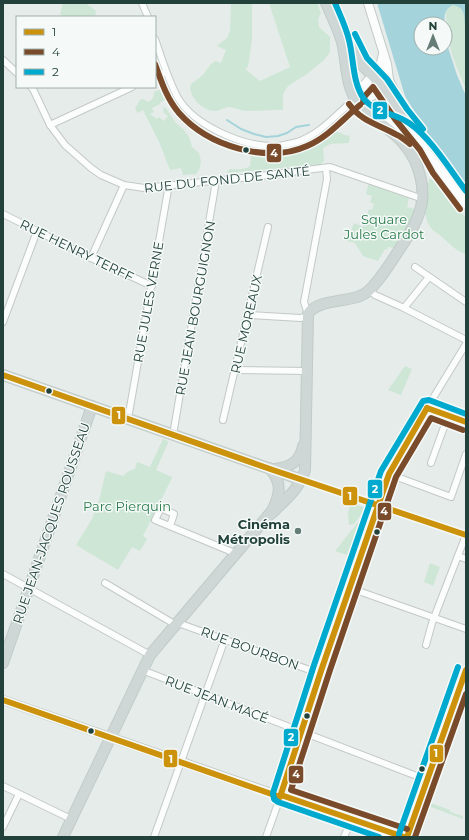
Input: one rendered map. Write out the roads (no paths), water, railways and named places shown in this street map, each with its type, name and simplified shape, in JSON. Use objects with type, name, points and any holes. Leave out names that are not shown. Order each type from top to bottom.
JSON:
[{"type":"main road","points":[[268,516],[290,496],[302,480],[305,470],[307,316],[310,310],[315,306],[350,300],[369,290],[389,266],[407,238],[418,217],[423,199],[421,176],[416,162],[406,145],[388,128],[358,104],[352,93],[348,80],[342,43],[337,27],[326,3]]},
{"type":"main road","points":[[333,3],[360,63],[373,76],[386,84],[401,114],[426,146],[439,168]]},
{"type":"main road","points":[[401,114],[406,145]]},
{"type":"main road","points":[[370,115],[404,129],[417,140],[466,204]]},
{"type":"main road","points":[[3,375],[302,480]]},
{"type":"main road","name":"RUE JEAN-JACQUES ROUSSEAU","points":[[4,659],[92,406]]},
{"type":"main road","points":[[271,469],[288,467],[296,462],[303,448],[305,425]]},
{"type":"main road","points":[[62,837],[150,655],[237,554],[268,516],[276,503],[279,486],[275,474],[271,469]]},
{"type":"street","points":[[142,3],[148,16]]},
{"type":"street","points":[[355,99],[370,99],[386,84],[387,64],[368,3]]},
{"type":"street","points":[[156,42],[166,72],[179,99],[190,112],[210,127],[236,139],[271,147],[298,142],[325,127],[355,99],[357,93],[380,67],[383,54]]},
{"type":"street","points":[[3,60],[16,72]]},
{"type":"street","points":[[156,77],[166,72]]},
{"type":"street","name":"RUE DU FOND DE SANTÉ","points":[[32,88],[50,125],[65,146],[101,175],[124,185],[144,188],[167,186],[330,167],[423,199]]},
{"type":"street","points":[[50,125],[130,88]]},
{"type":"street","points":[[248,315],[300,318],[307,316],[304,302],[327,179],[326,168]]},
{"type":"street","name":"RUE JEAN BOURGUIGNON","points":[[173,434],[216,181]]},
{"type":"street","points":[[90,258],[124,185]]},
{"type":"street","name":"RUE JULES VERNE","points":[[128,418],[152,286],[168,190],[167,186]]},
{"type":"street","name":"RUE HENRY TERFF","points":[[3,214],[90,258],[152,286]]},
{"type":"street","name":"RUE MOREAUX","points":[[223,420],[268,227]]},
{"type":"street","points":[[3,322],[37,231]]},
{"type":"street","points":[[415,267],[466,302]]},
{"type":"street","points":[[404,308],[429,277]]},
{"type":"street","points":[[369,290],[375,295],[404,308],[466,340]]},
{"type":"street","points":[[266,837],[389,474],[466,344]]},
{"type":"street","points":[[235,370],[306,371]]},
{"type":"street","points":[[427,408],[466,422]]},
{"type":"street","points":[[431,463],[448,416]]},
{"type":"street","points":[[389,474],[451,497],[466,454]]},
{"type":"street","points":[[302,480],[466,535],[432,623],[426,645]]},
{"type":"street","points":[[170,526],[237,554]]},
{"type":"street","points":[[458,556],[466,559]]},
{"type":"street","points":[[3,574],[150,655]]},
{"type":"street","name":"RUE BOURBON","points":[[105,583],[177,624],[225,639],[321,674]]},
{"type":"street","points":[[350,588],[466,629]]},
{"type":"street","points":[[154,837],[225,639]]},
{"type":"street","name":"RUE JEAN MACÉ","points":[[142,670],[427,780]]},
{"type":"street","points":[[407,837],[466,670]]},
{"type":"street","points":[[3,700],[398,837]]},
{"type":"street","points":[[3,786],[71,819]]},
{"type":"street","points":[[3,827],[19,794]]},
{"type":"street","points":[[344,837],[352,821]]},
{"type":"water","points":[[377,3],[466,3],[466,31],[463,12],[461,9],[453,5],[445,13],[445,16],[413,16],[413,56],[451,56],[466,96],[466,190],[454,178],[405,96]]},
{"type":"waterway","points":[[227,120],[241,129],[266,137],[278,136],[287,133],[296,127],[309,125]]},
{"type":"place","name":"Cinéma Métropolis","points":[[298,531]]},
{"type":"park label","name":"Square Jules Cardot","points":[[384,226]]},
{"type":"park label","name":"Parc Pierquin","points":[[127,506]]}]
